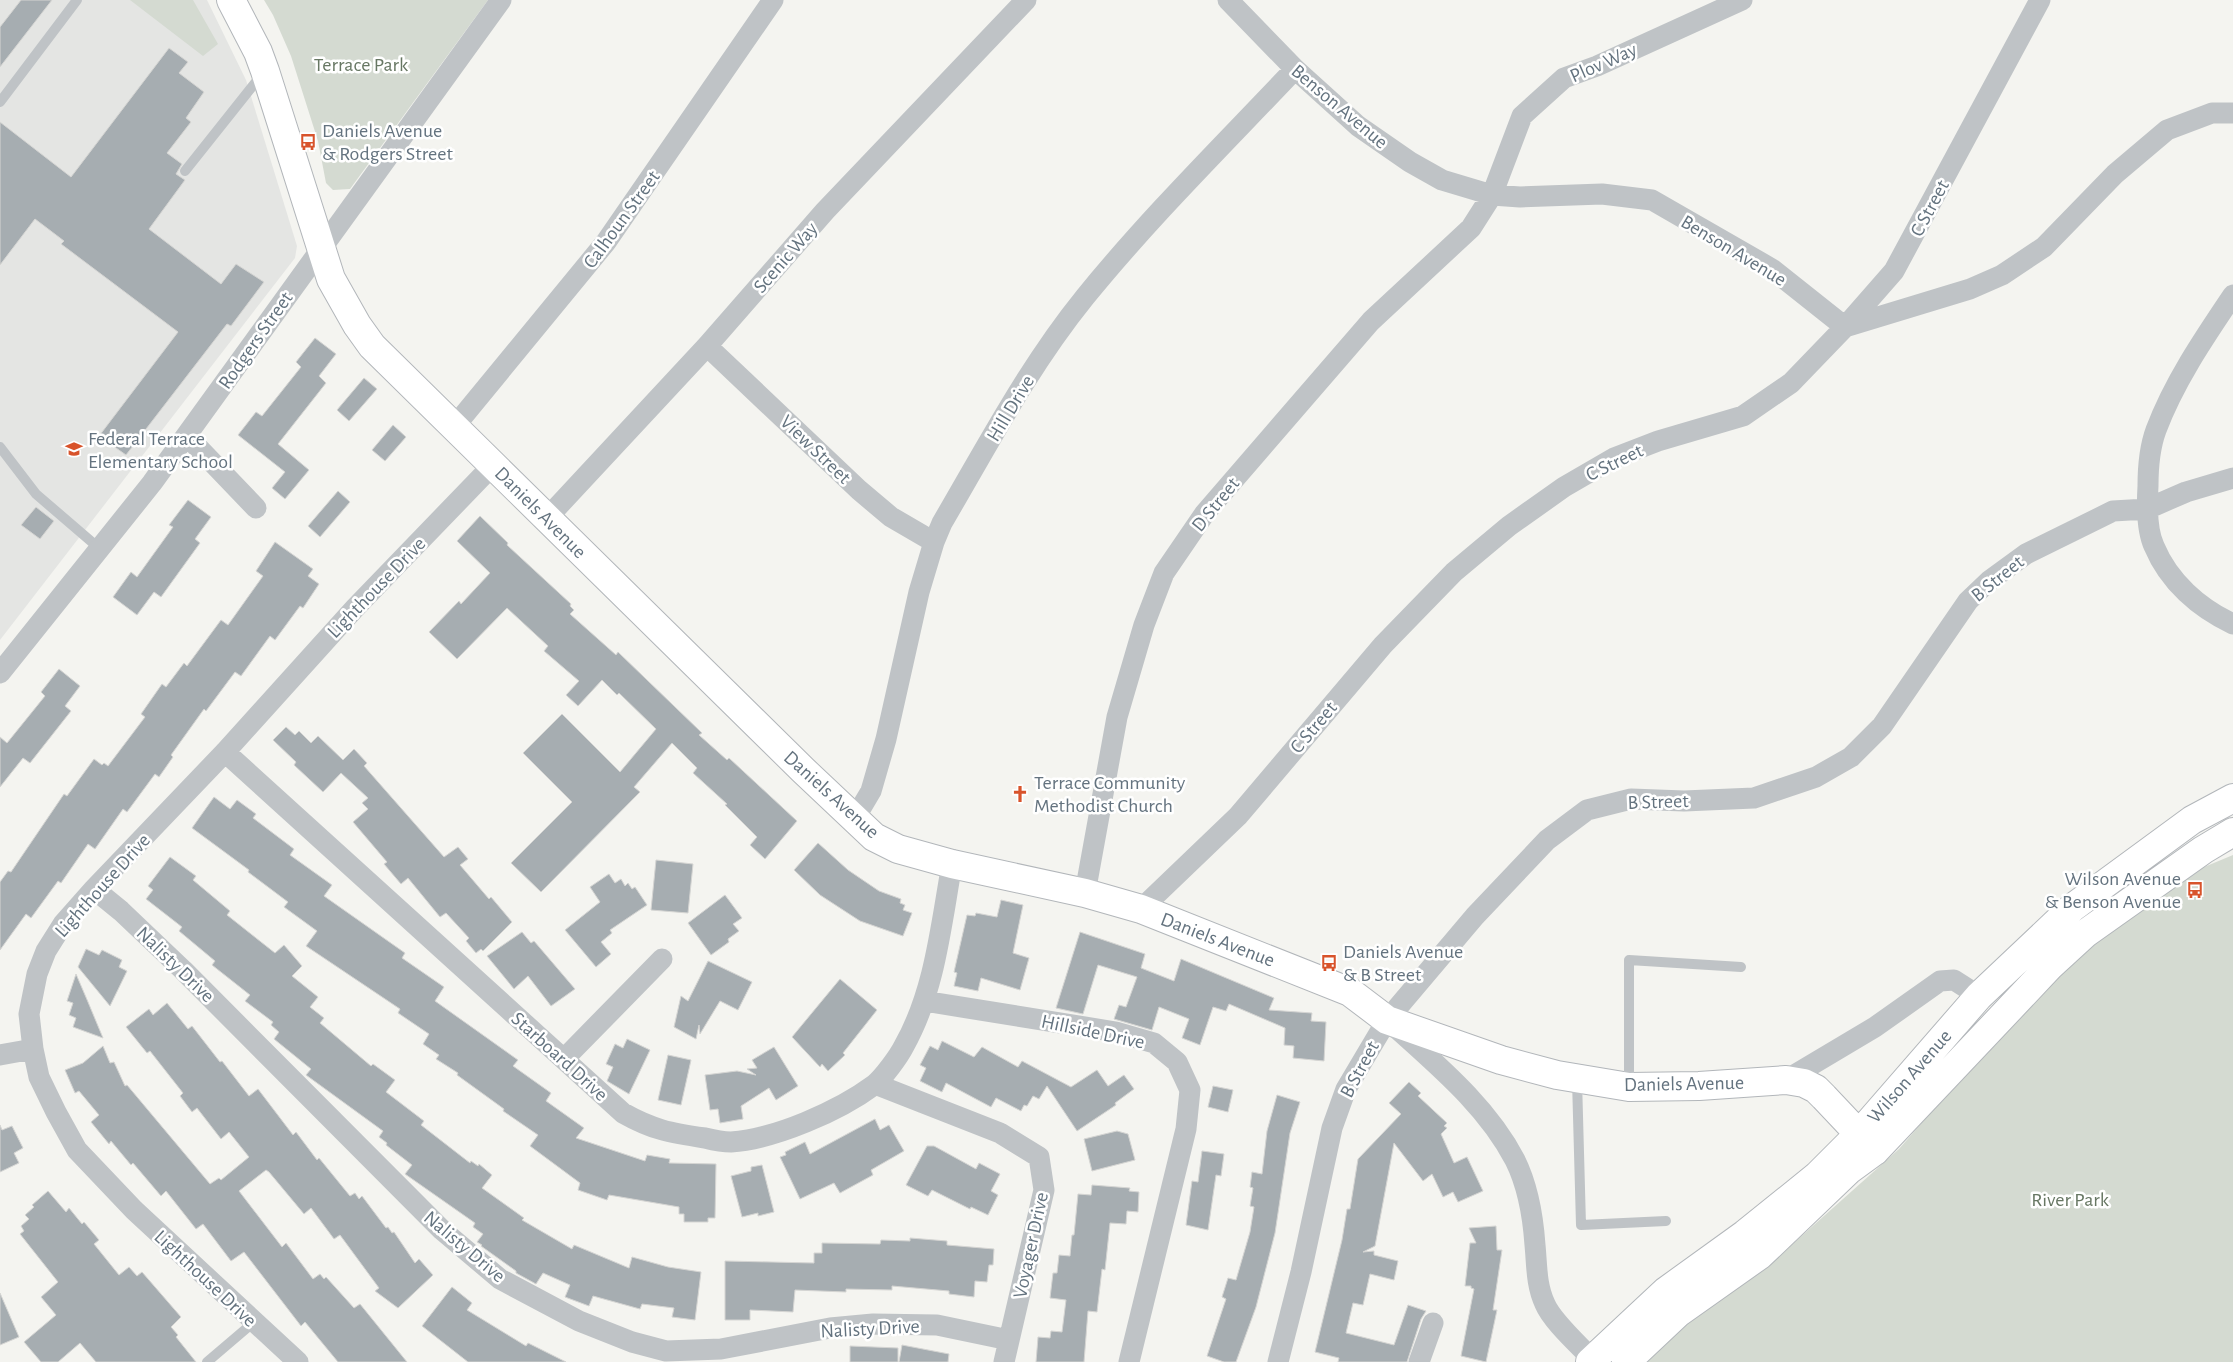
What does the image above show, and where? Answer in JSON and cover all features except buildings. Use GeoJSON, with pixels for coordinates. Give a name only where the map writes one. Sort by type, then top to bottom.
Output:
{"type":"FeatureCollection","features":[{"type":"Feature","properties":{"kind":"street","name":"Daniels Avenue"},"geometry":{"type":"LineString","coordinates":[[232,0],[258,52],[265,71],[331,279],[343,303],[372,346],[874,837],[898,849],[952,864],[1085,893],[1142,909],[1350,992],[1387,1020],[1501,1060],[1577,1078],[1628,1087],[1699,1086],[1786,1080],[1804,1083],[1816,1089],[1867,1142]]}},
{"type":"Feature","properties":{"kind":"street","name":"Rodgers Street"},"geometry":{"type":"LineString","coordinates":[[0,673],[187,436],[501,0]]}},
{"type":"Feature","properties":{"kind":"street","name":"Calhoun Street"},"geometry":{"type":"LineString","coordinates":[[454,427],[606,242],[773,0]]}},
{"type":"Feature","properties":{"kind":"street","name":"Scenic Way"},"geometry":{"type":"LineString","coordinates":[[547,518],[708,346],[825,212],[1026,0]]}},
{"type":"Feature","properties":{"kind":"street","name":"Benson Avenue"},"geometry":{"type":"LineString","coordinates":[[1228,0],[1295,69],[1358,126],[1410,162],[1442,180],[1492,195],[1520,197],[1602,194],[1652,200],[1772,269],[1845,327]]}},
{"type":"Feature","properties":{"kind":"street","name":"Plov Way"},"geometry":{"type":"LineString","coordinates":[[1492,195],[1522,116],[1564,78],[1597,66],[1742,0]]}},
{"type":"Feature","properties":{"kind":"street","name":"C Street"},"geometry":{"type":"LineString","coordinates":[[1142,909],[1238,816],[1383,645],[1454,572],[1509,526],[1564,486],[1614,458],[1658,441],[1743,416],[1791,383],[1845,327],[1894,271],[2040,0]]}},
{"type":"Feature","properties":{"kind":"street","name":"Hill Drive"},"geometry":{"type":"LineString","coordinates":[[855,818],[872,791],[919,592],[934,542],[942,523],[1027,378],[1084,298],[1131,243],[1295,69]]}},
{"type":"Feature","properties":{"kind":"street"},"geometry":{"type":"LineString","coordinates":[[1845,327],[1970,289],[2002,275],[2044,247],[2116,174],[2167,130],[2212,113],[2233,113]]}},
{"type":"Feature","properties":{"kind":"street","name":"D Street"},"geometry":{"type":"LineString","coordinates":[[1085,893],[1117,717],[1144,625],[1164,573],[1205,513],[1352,342],[1371,321],[1472,228],[1492,195]]}},
{"type":"Feature","properties":{"kind":"street"},"geometry":{"type":"LineString","coordinates":[[2233,295],[2169,398],[2155,432],[2148,459],[2147,509],[2153,545],[2180,587],[2205,608],[2233,624]]}},
{"type":"Feature","properties":{"kind":"street","name":"View Street"},"geometry":{"type":"LineString","coordinates":[[708,346],[859,490],[891,517],[934,542]]}},
{"type":"Feature","properties":{"kind":"street"},"geometry":{"type":"LineString","coordinates":[[187,436],[256,508]]}},
{"type":"Feature","properties":{"kind":"street","name":"Lighthouse Drive"},"geometry":{"type":"LineString","coordinates":[[298,1362],[134,1210],[77,1150],[39,1077],[32,1049],[29,1014],[37,974],[42,960],[64,924],[94,889],[225,752],[355,608],[493,465]]}},
{"type":"Feature","properties":{"kind":"street","name":"B Street"},"geometry":{"type":"LineString","coordinates":[[1278,1362],[1301,1272],[1332,1128],[1346,1089],[1387,1020],[1475,916],[1547,840],[1588,810],[1631,799],[1684,801],[1754,798],[1816,778],[1851,757],[1882,726],[1968,601],[1988,581],[2026,554],[2113,512],[2147,509],[2186,492],[2233,478]]}},
{"type":"Feature","properties":{"kind":"street","name":"Starboard Drive"},"geometry":{"type":"LineString","coordinates":[[225,752],[623,1113],[646,1126],[666,1133],[731,1142],[787,1131],[846,1102],[875,1084],[904,1047],[924,1002]]}},
{"type":"Feature","properties":{"kind":"street","name":"Wilson Avenue"},"geometry":{"type":"LineString","coordinates":[[1626,1362],[1678,1313],[1760,1255],[1849,1170],[1867,1142],[1979,996],[2072,908],[2192,820],[2233,798]]}},
{"type":"Feature","properties":{"kind":"street","name":"Wilson Avenue"},"geometry":{"type":"LineString","coordinates":[[1591,1360],[1666,1290],[1745,1234],[1817,1176],[1867,1142],[2086,933],[2195,855],[2233,832]]}},
{"type":"Feature","properties":{"kind":"street"},"geometry":{"type":"LineString","coordinates":[[924,1002],[952,864]]}},
{"type":"Feature","properties":{"kind":"street","name":"Nalisty Drive"},"geometry":{"type":"LineString","coordinates":[[94,889],[183,970],[442,1230],[500,1279],[579,1321],[632,1342],[666,1351],[722,1349],[830,1328],[873,1324],[937,1325],[1009,1340]]}},
{"type":"Feature","properties":{"kind":"street"},"geometry":{"type":"LineString","coordinates":[[564,1059],[662,959]]}},
{"type":"Feature","properties":{"kind":"street","name":"Daniels Avenue"},"geometry":{"type":"LineString","coordinates":[[1786,1080],[1874,1028],[1940,981],[1954,980],[1979,996]]}},
{"type":"Feature","properties":{"kind":"street","name":"Hillside Drive"},"geometry":{"type":"LineString","coordinates":[[924,1002],[1116,1032],[1154,1043],[1177,1062],[1190,1090],[1186,1129],[1129,1362]]}},
{"type":"Feature","properties":{"kind":"street"},"geometry":{"type":"LineString","coordinates":[[1387,1020],[1427,1056],[1487,1116],[1515,1160],[1527,1192],[1534,1230],[1538,1285],[1545,1306],[1591,1360]]}},
{"type":"Feature","properties":{"kind":"street"},"geometry":{"type":"LineString","coordinates":[[0,1055],[32,1049]]}},
{"type":"Feature","properties":{"kind":"street","name":"Voyager Drive"},"geometry":{"type":"LineString","coordinates":[[875,1084],[1000,1133],[1039,1157],[1044,1190],[1004,1362]]}},
{"type":"Feature","properties":{"kind":"street"},"geometry":{"type":"LineString","coordinates":[[1424,1361],[1433,1323]]}},
{"type":"Feature","properties":{"kind":"lane"},"geometry":{"type":"LineString","coordinates":[[0,102],[77,0]]}},
{"type":"Feature","properties":{"kind":"lane"},"geometry":{"type":"LineString","coordinates":[[185,171],[265,71]]}},
{"type":"Feature","properties":{"kind":"lane"},"geometry":{"type":"LineString","coordinates":[[0,447],[36,494],[100,548]]}},
{"type":"Feature","properties":{"kind":"lane"},"geometry":{"type":"LineString","coordinates":[[1628,1087],[1629,960],[1741,967]]}},
{"type":"Feature","properties":{"kind":"lane"},"geometry":{"type":"LineString","coordinates":[[1577,1078],[1581,1225],[1666,1221]]}},
{"type":"Feature","properties":{"kind":"lane"},"geometry":{"type":"LineString","coordinates":[[209,1361],[254,1322]]}},
{"type":"Feature","properties":{"kind":"shaded area","name":"Federal Terrace Elementary School"},"geometry":{"type":"Polygon","coordinates":[[[0,0],[207,0],[246,80],[297,246],[295,258],[0,640],[0,0]]]}},
{"type":"Feature","properties":{"kind":"green space"},"geometry":{"type":"Polygon","coordinates":[[[130,0],[193,0],[218,44],[203,56],[130,0]]]}},
{"type":"Feature","properties":{"kind":"green space","name":"Terrace Park"},"geometry":{"type":"Polygon","coordinates":[[[264,0],[488,0],[350,189],[333,190],[326,183],[318,141],[291,56],[273,15],[264,0]]]}},
{"type":"Feature","properties":{"kind":"green space","name":"River Park"},"geometry":{"type":"Polygon","coordinates":[[[2233,855],[2233,1362],[1647,1362],[1684,1322],[1787,1249],[1899,1149],[1952,1088],[2078,956],[2185,875],[2233,855]]]}},
{"type":"Feature","properties":{"kind":"place","name":"Daniels Avenue & Rodgers Street"},"geometry":{"type":"Point","coordinates":[308,142]}},
{"type":"Feature","properties":{"kind":"place","name":"Federal Terrace Elementary School"},"geometry":{"type":"Point","coordinates":[74,449]}},
{"type":"Feature","properties":{"kind":"place","name":"Terrace Community Methodist Church"},"geometry":{"type":"Point","coordinates":[1020,794]}},
{"type":"Feature","properties":{"kind":"place","name":"Wilson Avenue & Benson Avenue"},"geometry":{"type":"Point","coordinates":[2195,890]}},
{"type":"Feature","properties":{"kind":"place","name":"Daniels Avenue & B Street"},"geometry":{"type":"Point","coordinates":[1329,963]}}]}
